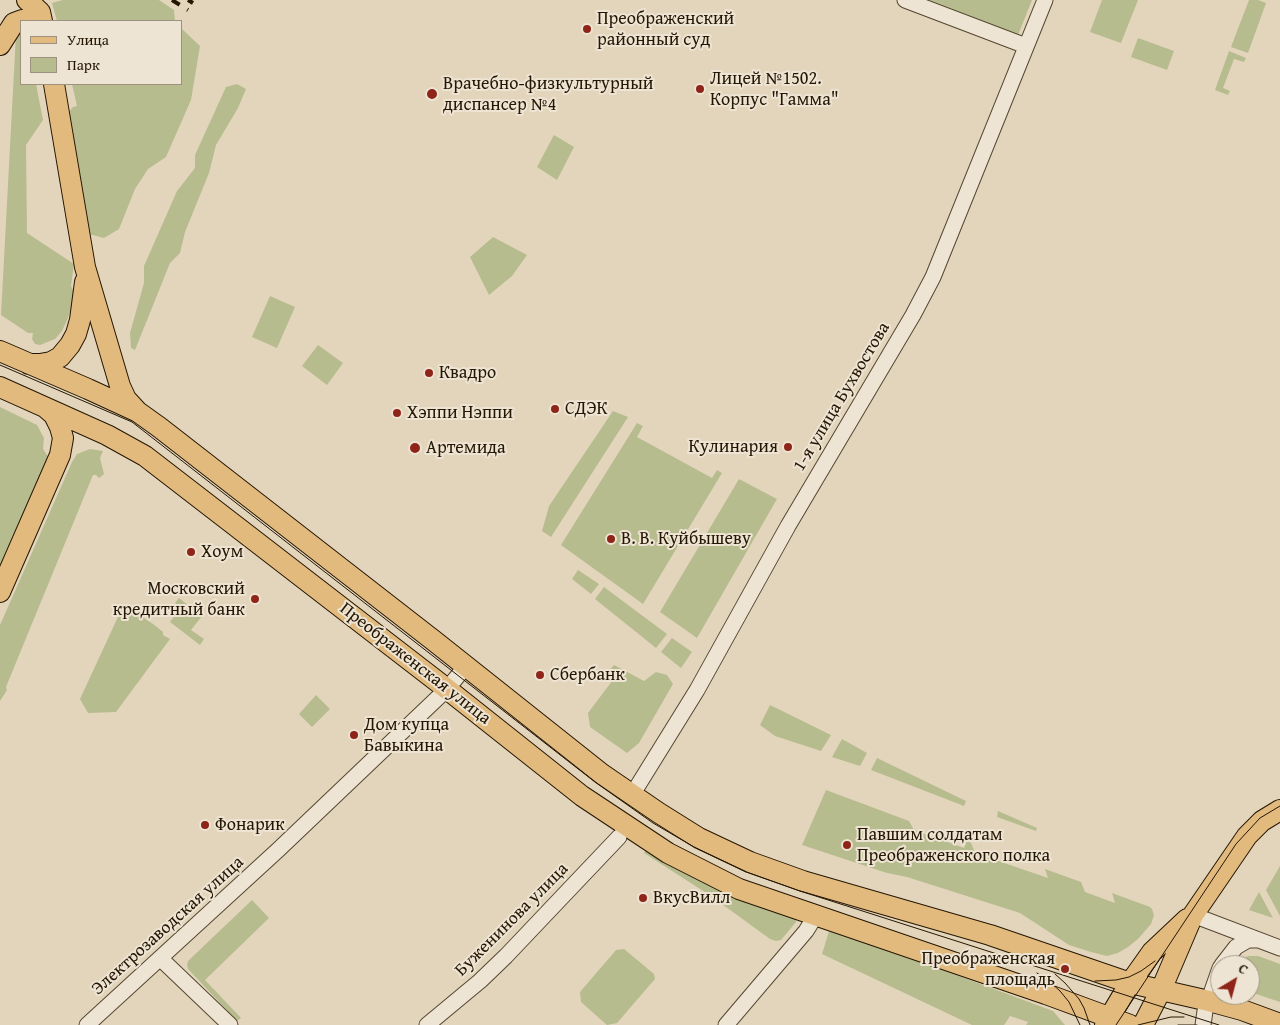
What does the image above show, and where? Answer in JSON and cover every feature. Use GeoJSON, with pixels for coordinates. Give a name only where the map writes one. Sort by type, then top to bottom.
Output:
{"type":"FeatureCollection","features":[{"type":"Feature","properties":{"kind":"main road"},"geometry":{"type":"LineString","coordinates":[[22,20],[35,11]]}},
{"type":"Feature","properties":{"kind":"main road"},"geometry":{"type":"LineString","coordinates":[[0,44],[14,23],[20,21]]}},
{"type":"Feature","properties":{"kind":"main road"},"geometry":{"type":"LineString","coordinates":[[54,85],[85,268],[120,386],[126,399],[138,412]]}},
{"type":"Feature","properties":{"kind":"main road"},"geometry":{"type":"LineString","coordinates":[[26,364],[50,362],[60,357],[70,345],[80,320],[85,268]]}},
{"type":"Feature","properties":{"kind":"main road","name":"Преображенская улица"},"geometry":{"type":"LineString","coordinates":[[0,351],[138,412],[602,774],[699,838],[750,862],[803,881],[990,935],[1130,983]]}},
{"type":"Feature","properties":{"kind":"main road","name":"Преображенская улица"},"geometry":{"type":"LineString","coordinates":[[0,387],[107,435],[145,456],[585,798],[668,853],[719,880],[816,915]]}},
{"type":"Feature","properties":{"kind":"main road"},"geometry":{"type":"LineString","coordinates":[[0,592],[60,455],[63,438],[60,427],[54,415],[44,407]]}},
{"type":"Feature","properties":{"kind":"main road"},"geometry":{"type":"LineString","coordinates":[[60,455],[72,442],[80,437],[93,434],[107,435]]}},
{"type":"Feature","properties":{"kind":"main road"},"geometry":{"type":"LineString","coordinates":[[585,798],[589,808],[619,838]]}},
{"type":"Feature","properties":{"kind":"main road"},"geometry":{"type":"LineString","coordinates":[[1143,1025],[1161,990],[1193,914],[1247,836],[1262,821],[1280,810]]}},
{"type":"Feature","properties":{"kind":"main road"},"geometry":{"type":"LineString","coordinates":[[1108,1021],[1130,983],[1152,952],[1193,914]]}},
{"type":"Feature","properties":{"kind":"main road"},"geometry":{"type":"LineString","coordinates":[[816,915],[1046,994],[1108,1021],[1130,1025]]}},
{"type":"Feature","properties":{"kind":"main road"},"geometry":{"type":"LineString","coordinates":[[1130,983],[1209,1001],[1280,1024]]}},
{"type":"Feature","properties":{"kind":"street"},"geometry":{"type":"LineString","coordinates":[[905,0],[1026,46]]}},
{"type":"Feature","properties":{"kind":"street","name":"1-я улица Бухвостова"},"geometry":{"type":"LineString","coordinates":[[632,795],[697,690],[788,526],[913,315],[933,277],[1045,0]]}},
{"type":"Feature","properties":{"kind":"street","name":"Электрозаводская улица"},"geometry":{"type":"LineString","coordinates":[[87,1025],[250,877],[447,689],[466,666]]}},
{"type":"Feature","properties":{"kind":"street","name":"Буженинова улица"},"geometry":{"type":"LineString","coordinates":[[427,1025],[480,981],[506,956],[619,838]]}},
{"type":"Feature","properties":{"kind":"street"},"geometry":{"type":"LineString","coordinates":[[1193,914],[1280,948]]}},
{"type":"Feature","properties":{"kind":"street"},"geometry":{"type":"LineString","coordinates":[[726,1025],[783,960],[816,915]]}},
{"type":"Feature","properties":{"kind":"street"},"geometry":{"type":"LineString","coordinates":[[1230,955],[1236,947],[1248,940],[1256,940]]}},
{"type":"Feature","properties":{"kind":"street"},"geometry":{"type":"LineString","coordinates":[[161,959],[230,1025]]}},
{"type":"Feature","properties":{"kind":"street"},"geometry":{"type":"LineString","coordinates":[[1203,1025],[1210,998]]}},
{"type":"Feature","properties":{"kind":"green space"},"geometry":{"type":"Polygon","coordinates":[[[63,0],[159,0],[174,10],[175,20],[57,20],[52,3],[63,0]]]}},
{"type":"Feature","properties":{"kind":"green space"},"geometry":{"type":"Polygon","coordinates":[[[928,0],[1032,0],[1018,35],[928,0]]]}},
{"type":"Feature","properties":{"kind":"green space"},"geometry":{"type":"Polygon","coordinates":[[[1102,0],[1138,0],[1121,43],[1090,32],[1102,0]]]}},
{"type":"Feature","properties":{"kind":"green space"},"geometry":{"type":"Polygon","coordinates":[[[1249,0],[1258,0],[1266,3],[1248,53],[1231,47],[1249,0]]]}},
{"type":"Feature","properties":{"kind":"green space"},"geometry":{"type":"Polygon","coordinates":[[[182,29],[200,46],[191,100],[166,157],[148,169],[135,189],[119,229],[104,238],[89,234],[66,115],[73,107],[77,106],[72,85],[182,85],[182,29]]]}},
{"type":"Feature","properties":{"kind":"green space"},"geometry":{"type":"Polygon","coordinates":[[[20,32],[20,85],[36,85],[43,120],[26,145],[27,233],[74,264],[71,286],[75,294],[68,318],[62,331],[55,339],[40,345],[35,344],[32,339],[33,333],[28,333],[1,315],[16,34],[20,32]]]}},
{"type":"Feature","properties":{"kind":"green space"},"geometry":{"type":"Polygon","coordinates":[[[1138,38],[1174,51],[1167,70],[1131,57],[1138,38]]]}},
{"type":"Feature","properties":{"kind":"green space"},"geometry":{"type":"Polygon","coordinates":[[[1229,51],[1246,58],[1244,62],[1234,59],[1223,88],[1230,91],[1228,95],[1215,90],[1229,51]]]}},
{"type":"Feature","properties":{"kind":"green space"},"geometry":{"type":"Polygon","coordinates":[[[237,84],[246,89],[238,108],[216,145],[209,173],[185,232],[180,253],[170,263],[135,350],[131,348],[130,333],[144,283],[144,266],[177,191],[195,168],[195,155],[226,87],[237,84]]]}},
{"type":"Feature","properties":{"kind":"green space"},"geometry":{"type":"Polygon","coordinates":[[[554,135],[574,147],[557,180],[537,167],[554,135]]]}},
{"type":"Feature","properties":{"kind":"green space"},"geometry":{"type":"Polygon","coordinates":[[[493,237],[527,255],[512,276],[489,295],[470,257],[493,237]]]}},
{"type":"Feature","properties":{"kind":"green space"},"geometry":{"type":"Polygon","coordinates":[[[270,296],[295,307],[277,348],[252,337],[270,296]]]}},
{"type":"Feature","properties":{"kind":"green space"},"geometry":{"type":"Polygon","coordinates":[[[318,345],[343,363],[327,385],[302,366],[318,345]]]}},
{"type":"Feature","properties":{"kind":"green space"},"geometry":{"type":"Polygon","coordinates":[[[0,407],[37,425],[44,438],[43,449],[49,458],[0,571],[0,407]]]}},
{"type":"Feature","properties":{"kind":"green space"},"geometry":{"type":"Polygon","coordinates":[[[613,411],[628,417],[551,537],[542,531],[549,506],[613,411]]]}},
{"type":"Feature","properties":{"kind":"green space"},"geometry":{"type":"Polygon","coordinates":[[[637,423],[643,426],[637,437],[712,478],[717,470],[722,473],[643,604],[561,545],[637,423]]]}},
{"type":"Feature","properties":{"kind":"green space"},"geometry":{"type":"Polygon","coordinates":[[[90,449],[103,451],[100,458],[104,474],[99,478],[93,475],[6,687],[7,690],[0,701],[0,625],[72,462],[77,454],[90,449]]]}},
{"type":"Feature","properties":{"kind":"green space"},"geometry":{"type":"Polygon","coordinates":[[[739,479],[777,499],[697,638],[660,612],[739,479]]]}},
{"type":"Feature","properties":{"kind":"green space"},"geometry":{"type":"Polygon","coordinates":[[[578,570],[599,584],[591,594],[572,579],[578,570]]]}},
{"type":"Feature","properties":{"kind":"green space"},"geometry":{"type":"Polygon","coordinates":[[[604,587],[667,634],[656,648],[595,599],[604,587]]]}},
{"type":"Feature","properties":{"kind":"green space"},"geometry":{"type":"Polygon","coordinates":[[[179,598],[202,616],[191,630],[204,639],[200,645],[170,622],[181,607],[175,603],[179,598]]]}},
{"type":"Feature","properties":{"kind":"green space"},"geometry":{"type":"Polygon","coordinates":[[[123,606],[153,624],[163,632],[163,635],[170,639],[116,712],[88,713],[80,699],[123,606]]]}},
{"type":"Feature","properties":{"kind":"green space"},"geometry":{"type":"Polygon","coordinates":[[[672,638],[692,652],[681,668],[661,652],[672,638]]]}},
{"type":"Feature","properties":{"kind":"green space"},"geometry":{"type":"Polygon","coordinates":[[[614,665],[644,681],[656,672],[667,675],[673,684],[639,743],[627,753],[590,727],[588,713],[612,681],[609,671],[614,665]]]}},
{"type":"Feature","properties":{"kind":"green space"},"geometry":{"type":"Polygon","coordinates":[[[316,695],[330,709],[312,727],[299,714],[316,695]]]}},
{"type":"Feature","properties":{"kind":"green space"},"geometry":{"type":"Polygon","coordinates":[[[770,705],[831,735],[821,751],[775,736],[760,725],[770,705]]]}},
{"type":"Feature","properties":{"kind":"green space"},"geometry":{"type":"Polygon","coordinates":[[[842,739],[867,753],[860,766],[832,757],[842,739]]]}},
{"type":"Feature","properties":{"kind":"green space"},"geometry":{"type":"Polygon","coordinates":[[[877,758],[966,801],[964,806],[871,770],[877,758]]]}},
{"type":"Feature","properties":{"kind":"green space"},"geometry":{"type":"Polygon","coordinates":[[[826,790],[909,821],[914,830],[964,848],[967,841],[971,843],[975,853],[1048,878],[1045,869],[1081,882],[1085,892],[1115,903],[1112,893],[1150,907],[1154,915],[1151,924],[1128,947],[1118,953],[1107,956],[1069,945],[1020,913],[802,845],[826,790]]]}},
{"type":"Feature","properties":{"kind":"green space"},"geometry":{"type":"Polygon","coordinates":[[[998,811],[1037,828],[1036,831],[997,817],[998,811]]]}},
{"type":"Feature","properties":{"kind":"green space"},"geometry":{"type":"Polygon","coordinates":[[[648,848],[797,917],[796,922],[781,940],[770,939],[711,896],[644,853],[648,848]]]}},
{"type":"Feature","properties":{"kind":"green space"},"geometry":{"type":"Polygon","coordinates":[[[1280,866],[1280,916],[1266,890],[1280,866]]]}},
{"type":"Feature","properties":{"kind":"green space"},"geometry":{"type":"Polygon","coordinates":[[[1259,892],[1273,918],[1249,910],[1259,892]]]}},
{"type":"Feature","properties":{"kind":"green space"},"geometry":{"type":"Polygon","coordinates":[[[252,900],[269,918],[205,980],[241,1018],[237,1021],[188,969],[187,965],[188,961],[252,900]]]}},
{"type":"Feature","properties":{"kind":"green space"},"geometry":{"type":"Polygon","coordinates":[[[830,928],[1053,1011],[1065,1025],[1026,1025],[1028,1022],[1010,1016],[1004,1025],[972,1025],[822,954],[830,928]]]}},
{"type":"Feature","properties":{"kind":"green space"},"geometry":{"type":"Polygon","coordinates":[[[624,949],[654,974],[655,979],[617,1023],[607,1025],[581,1002],[580,992],[616,950],[624,949]]]}},
{"type":"Feature","properties":{"kind":"green space"},"geometry":{"type":"Polygon","coordinates":[[[1260,957],[1280,964],[1280,1002],[1260,995],[1260,957]]]}},
{"type":"Feature","properties":{"kind":"tram line"},"geometry":{"type":"LineString","coordinates":[[0,365],[132,422],[595,782],[653,823],[694,847],[746,872],[800,891],[1219,1025]]}},
{"type":"Feature","properties":{"kind":"tram line"},"geometry":{"type":"LineString","coordinates":[[1116,1025],[1236,844],[1260,818],[1280,806]]}},
{"type":"Feature","properties":{"kind":"tram line"},"geometry":{"type":"LineString","coordinates":[[1095,981],[1129,977],[1155,961]]}},
{"type":"Feature","properties":{"kind":"tram line"},"geometry":{"type":"LineString","coordinates":[[1037,973],[1060,991],[1069,1002],[1080,1025]]}},
{"type":"Feature","properties":{"kind":"tram line"},"geometry":{"type":"LineString","coordinates":[[1055,974],[1079,999],[1090,1025]]}},
{"type":"Feature","properties":{"kind":"tram line"},"geometry":{"type":"LineString","coordinates":[[1138,1025],[1171,1017],[1184,1017]]}},
{"type":"Feature","properties":{"kind":"tram line"},"geometry":{"type":"LineString","coordinates":[[1178,1025],[1197,1025]]}},
{"type":"Feature","properties":{"kind":"railway"},"geometry":{"type":"LineString","coordinates":[[172,0],[188,10]]}},
{"type":"Feature","properties":{"kind":"railway"},"geometry":{"type":"LineString","coordinates":[[188,0],[193,3]]}},
{"type":"Feature","properties":{"kind":"place","name":"Преображенский районный суд"},"geometry":{"type":"Point","coordinates":[587,29]}},
{"type":"Feature","properties":{"kind":"place","name":"Лицей №1502. Корпус \"Гамма\""},"geometry":{"type":"Point","coordinates":[700,89]}},
{"type":"Feature","properties":{"kind":"place","name":"Врачебно-физкультурный диспансер №4"},"geometry":{"type":"Point","coordinates":[432,94]}},
{"type":"Feature","properties":{"kind":"place","name":"Квадро"},"geometry":{"type":"Point","coordinates":[429,373]}},
{"type":"Feature","properties":{"kind":"place","name":"СДЭК"},"geometry":{"type":"Point","coordinates":[555,409]}},
{"type":"Feature","properties":{"kind":"place","name":"Хэппи Нэппи"},"geometry":{"type":"Point","coordinates":[397,413]}},
{"type":"Feature","properties":{"kind":"place","name":"Кулинария"},"geometry":{"type":"Point","coordinates":[788,447]}},
{"type":"Feature","properties":{"kind":"place","name":"Артемида"},"geometry":{"type":"Point","coordinates":[415,448]}},
{"type":"Feature","properties":{"kind":"place","name":"В. В. Куйбышеву"},"geometry":{"type":"Point","coordinates":[611,539]}},
{"type":"Feature","properties":{"kind":"place","name":"Хоум"},"geometry":{"type":"Point","coordinates":[191,552]}},
{"type":"Feature","properties":{"kind":"place","name":"Московский кредитный банк"},"geometry":{"type":"Point","coordinates":[255,599]}},
{"type":"Feature","properties":{"kind":"place","name":"Сбербанк"},"geometry":{"type":"Point","coordinates":[540,675]}},
{"type":"Feature","properties":{"kind":"place","name":"Дом купца Бавыкина"},"geometry":{"type":"Point","coordinates":[354,735]}},
{"type":"Feature","properties":{"kind":"place","name":"Фонарик"},"geometry":{"type":"Point","coordinates":[205,825]}},
{"type":"Feature","properties":{"kind":"place","name":"Павшим солдатам Преображенского полка"},"geometry":{"type":"Point","coordinates":[847,845]}},
{"type":"Feature","properties":{"kind":"place","name":"ВкусВилл"},"geometry":{"type":"Point","coordinates":[643,898]}},
{"type":"Feature","properties":{"kind":"place","name":"Преображенская площадь"},"geometry":{"type":"Point","coordinates":[1065,969]}}]}
